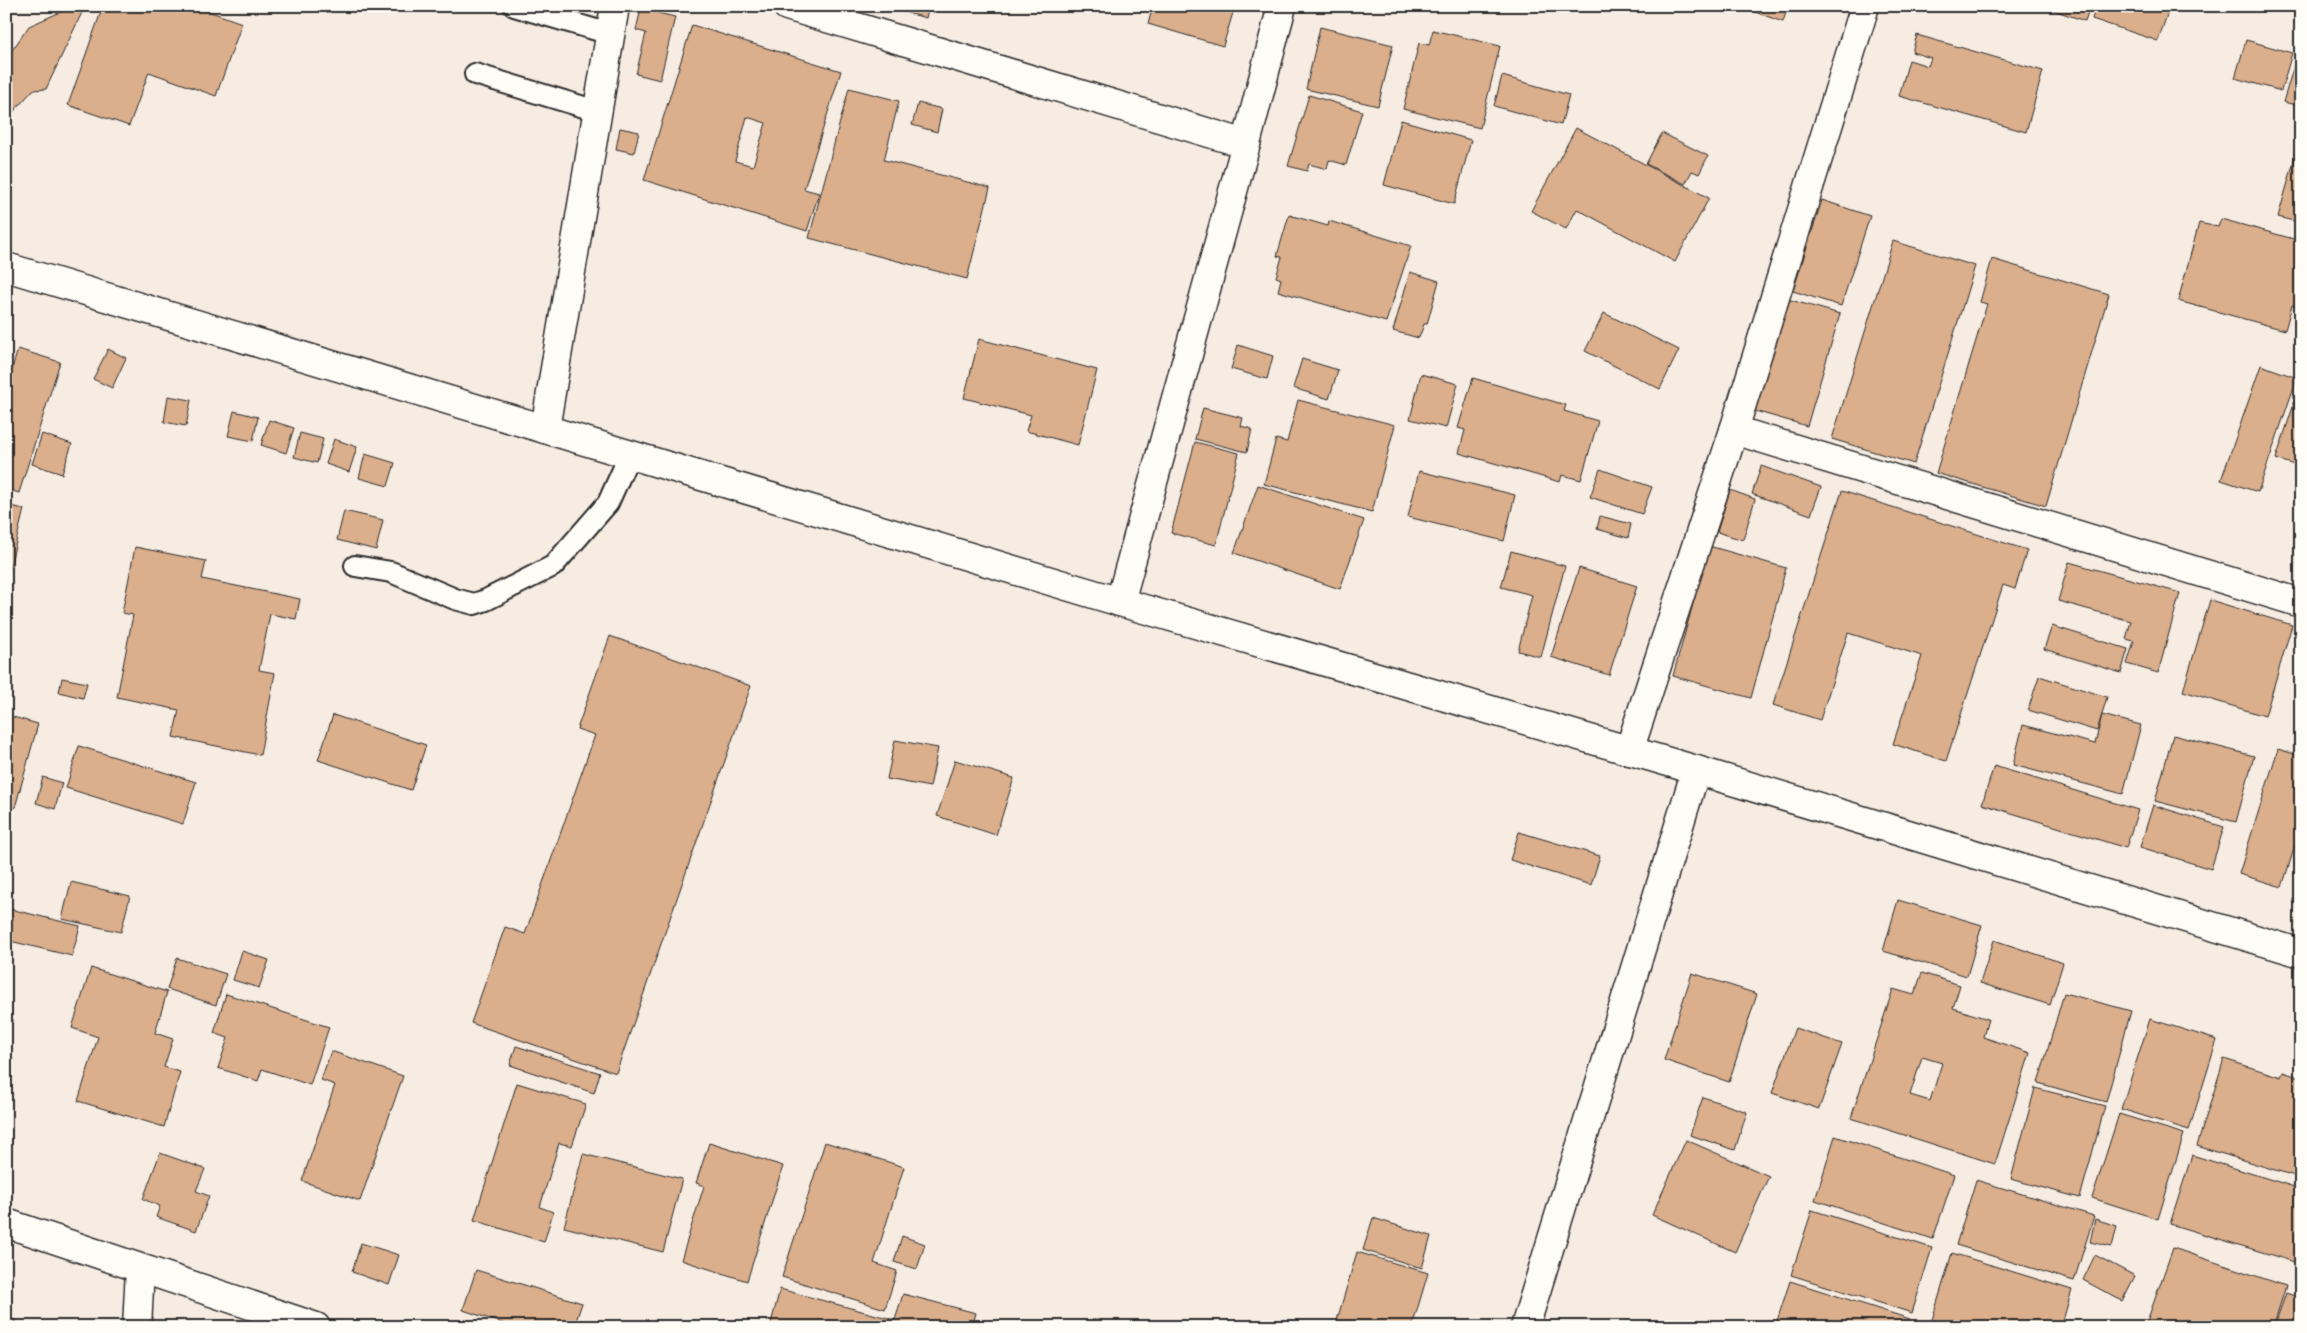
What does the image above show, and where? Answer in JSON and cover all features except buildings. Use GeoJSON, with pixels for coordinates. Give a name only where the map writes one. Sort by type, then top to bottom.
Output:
{"type":"FeatureCollection","features":[{"type":"Feature","properties":{"kind":"street"},"geometry":{"type":"LineString","coordinates":[[545,429],[615,6]]}},
{"type":"Feature","properties":{"kind":"street"},"geometry":{"type":"LineString","coordinates":[[787,6],[1246,144]]}},
{"type":"Feature","properties":{"kind":"street"},"geometry":{"type":"LineString","coordinates":[[1120,602],[1282,6]]}},
{"type":"Feature","properties":{"kind":"street"},"geometry":{"type":"LineString","coordinates":[[1629,751],[1734,430],[1865,6]]}},
{"type":"Feature","properties":{"kind":"street"},"geometry":{"type":"LineString","coordinates":[[6,267],[1120,602],[1696,770],[2301,952]]}},
{"type":"Feature","properties":{"kind":"street"},"geometry":{"type":"LineString","coordinates":[[1734,430],[2301,603]]}},
{"type":"Feature","properties":{"kind":"street"},"geometry":{"type":"LineString","coordinates":[[1526,1327],[1696,770]]}},
{"type":"Feature","properties":{"kind":"street"},"geometry":{"type":"LineString","coordinates":[[6,1223],[316,1327]]}},
{"type":"Feature","properties":{"kind":"street"},"geometry":{"type":"LineString","coordinates":[[137,1327],[140,1269]]}},
{"type":"Feature","properties":{"kind":"lane"},"geometry":{"type":"LineString","coordinates":[[514,6],[610,34]]}},
{"type":"Feature","properties":{"kind":"lane"},"geometry":{"type":"LineString","coordinates":[[475,74],[597,111]]}},
{"type":"Feature","properties":{"kind":"lane"},"geometry":{"type":"LineString","coordinates":[[355,566],[391,572],[454,600],[474,604],[486,600],[552,566],[608,503],[630,454]]}}]}
